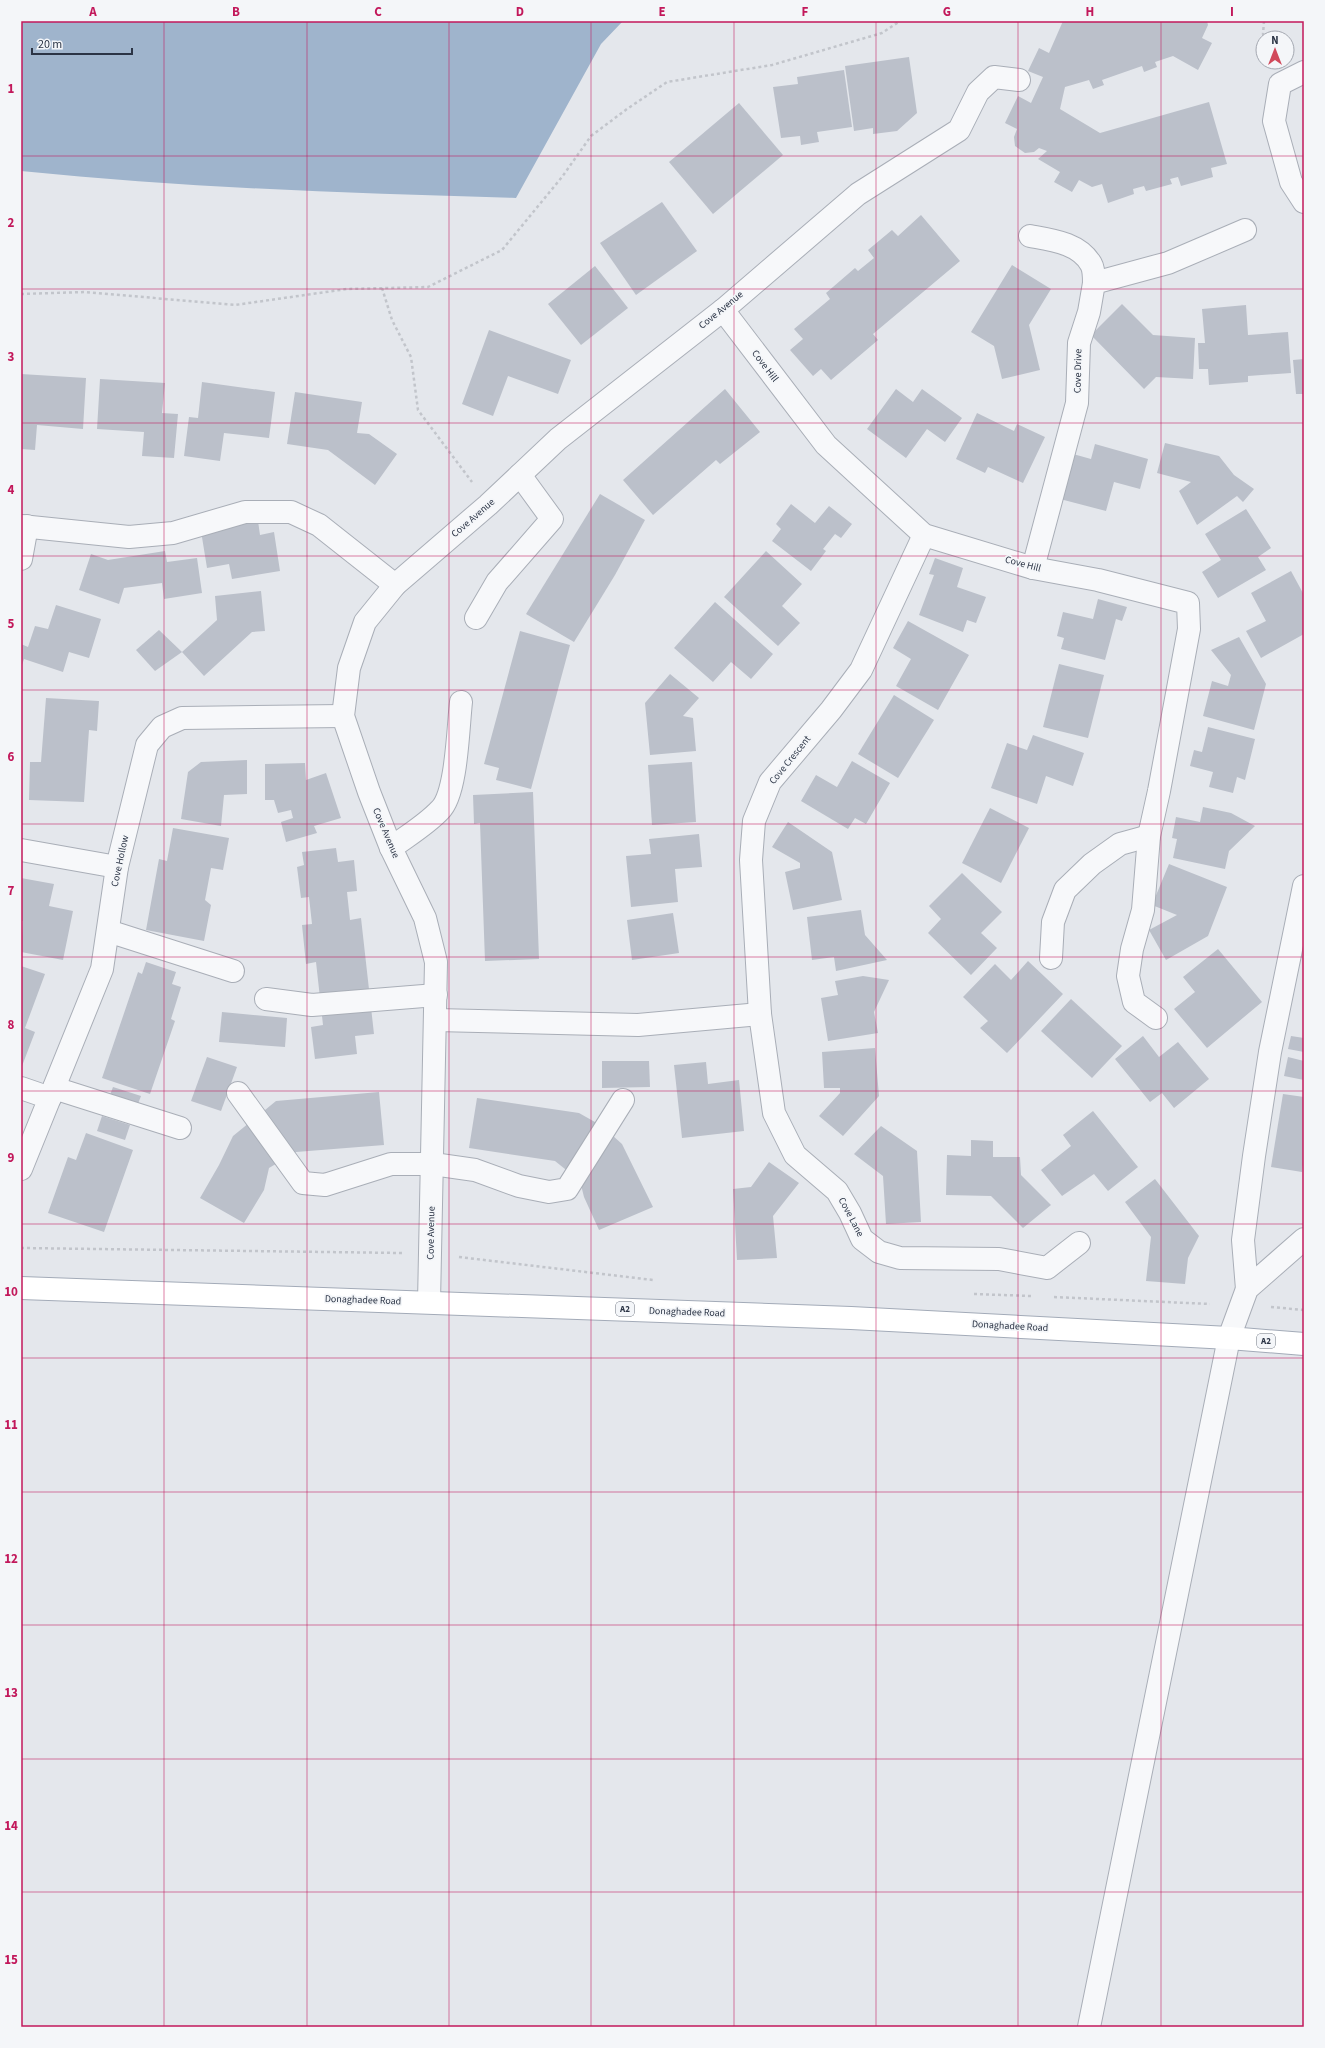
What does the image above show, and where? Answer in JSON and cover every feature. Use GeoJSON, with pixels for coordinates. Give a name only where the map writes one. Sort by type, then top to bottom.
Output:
{"type":"FeatureCollection","features":[{"type":"Feature","properties":{"kind":"main road","name":"Donaghadee Road"},"geometry":{"type":"LineString","coordinates":[[21,1288],[851,1318],[1229,1338],[1304,1344]]}},
{"type":"Feature","properties":{"kind":"street"},"geometry":{"type":"LineString","coordinates":[[1304,72],[1280,84],[1274,121],[1291,182],[1304,202]]}},
{"type":"Feature","properties":{"kind":"street","name":"Cove Avenue"},"geometry":{"type":"LineString","coordinates":[[429,1302],[436,962],[425,918],[391,848],[369,792],[343,716],[349,668],[365,622],[395,584],[488,505],[558,439],[723,310],[858,194],[959,130],[978,92],[994,78],[1019,80]]}},
{"type":"Feature","properties":{"kind":"street"},"geometry":{"type":"LineString","coordinates":[[1094,283],[1168,262],[1245,230]]}},
{"type":"Feature","properties":{"kind":"street","name":"Cove Drive"},"geometry":{"type":"LineString","coordinates":[[1030,236],[1057,240],[1076,248],[1092,265],[1094,283],[1089,312],[1079,343],[1077,403],[1033,568]]}},
{"type":"Feature","properties":{"kind":"street","name":"Cove Hill"},"geometry":{"type":"LineString","coordinates":[[723,310],[826,445],[924,535],[1033,568],[1098,580],[1188,603],[1189,629],[1149,836]]}},
{"type":"Feature","properties":{"kind":"street"},"geometry":{"type":"LineString","coordinates":[[476,618],[497,582],[552,519],[520,475]]}},
{"type":"Feature","properties":{"kind":"street"},"geometry":{"type":"LineString","coordinates":[[21,559],[24,526],[129,537],[173,533],[245,512],[291,512],[319,525],[395,584]]}},
{"type":"Feature","properties":{"kind":"street","name":"Cove Crescent"},"geometry":{"type":"LineString","coordinates":[[760,1014],[751,860],[754,821],[770,782],[831,710],[861,670],[924,535]]}},
{"type":"Feature","properties":{"kind":"street"},"geometry":{"type":"LineString","coordinates":[[391,848],[441,810],[447,801],[452,782],[460,702]]}},
{"type":"Feature","properties":{"kind":"street","name":"Cove Hollow"},"geometry":{"type":"LineString","coordinates":[[21,1169],[102,968],[117,867],[147,745],[162,727],[182,718],[343,716]]}},
{"type":"Feature","properties":{"kind":"street"},"geometry":{"type":"LineString","coordinates":[[1051,958],[1053,922],[1065,890],[1092,864],[1120,844],[1149,836],[1143,910],[1132,949],[1128,976],[1134,1002],[1156,1018]]}},
{"type":"Feature","properties":{"kind":"street"},"geometry":{"type":"LineString","coordinates":[[21,850],[117,867]]}},
{"type":"Feature","properties":{"kind":"street"},"geometry":{"type":"LineString","coordinates":[[1089,2027],[1229,1338],[1245,1297],[1244,1240],[1254,1156],[1270,1052],[1304,886]]}},
{"type":"Feature","properties":{"kind":"street"},"geometry":{"type":"LineString","coordinates":[[108,931],[233,971]]}},
{"type":"Feature","properties":{"kind":"street"},"geometry":{"type":"LineString","coordinates":[[266,999],[312,1005],[436,995]]}},
{"type":"Feature","properties":{"kind":"street"},"geometry":{"type":"LineString","coordinates":[[436,1020],[638,1025],[760,1014]]}},
{"type":"Feature","properties":{"kind":"street","name":"Cove Lane"},"geometry":{"type":"LineString","coordinates":[[760,1014],[774,1113],[794,1155],[837,1191],[850,1213],[862,1239],[879,1252],[900,1258],[999,1259],[1047,1268],[1079,1243]]}},
{"type":"Feature","properties":{"kind":"street"},"geometry":{"type":"LineString","coordinates":[[21,1088],[52,1093],[180,1128]]}},
{"type":"Feature","properties":{"kind":"street"},"geometry":{"type":"LineString","coordinates":[[238,1093],[302,1183],[325,1185],[391,1164],[433,1164],[475,1170],[519,1186],[549,1192],[567,1189],[623,1100]]}},
{"type":"Feature","properties":{"kind":"street"},"geometry":{"type":"LineString","coordinates":[[1245,1297],[1304,1239]]}},
{"type":"Feature","properties":{"kind":"path"},"geometry":{"type":"LineString","coordinates":[[21,294],[85,292],[235,305],[347,289],[428,287],[502,250],[562,177],[591,136],[667,82],[772,65],[882,33],[900,21]]}},
{"type":"Feature","properties":{"kind":"path"},"geometry":{"type":"LineString","coordinates":[[382,288],[392,320],[411,357],[418,410],[488,505]]}},
{"type":"Feature","properties":{"kind":"path"},"geometry":{"type":"LineString","coordinates":[[21,1248],[430,1253],[659,1280]]}},
{"type":"Feature","properties":{"kind":"path"},"geometry":{"type":"LineString","coordinates":[[966,1293],[1037,1296]]}},
{"type":"Feature","properties":{"kind":"path"},"geometry":{"type":"LineString","coordinates":[[1053,1297],[1245,1297],[1304,1310]]}},
{"type":"Feature","properties":{"kind":"water"},"geometry":{"type":"Polygon","coordinates":[[[21,21],[623,21],[601,44],[516,198],[206,186],[21,171],[21,21]]]}},
{"type":"Feature","properties":{"kind":"building"},"geometry":{"type":"Polygon","coordinates":[[[1063,21],[1207,21],[1208,25],[1202,38],[1212,43],[1198,70],[1173,56],[1155,62],[1157,67],[1144,72],[1142,66],[1102,80],[1104,85],[1093,89],[1089,80],[1065,87],[1060,109],[1100,133],[1209,102],[1227,164],[1211,168],[1213,177],[1181,186],[1178,177],[1170,179],[1172,184],[1146,191],[1144,186],[1133,189],[1134,194],[1108,203],[1102,184],[1092,187],[1079,180],[1072,192],[1054,182],[1060,172],[1038,159],[1047,151],[1039,148],[1034,152],[1025,153],[1015,146],[1014,137],[1017,129],[1005,123],[1018,96],[1031,103],[1043,77],[1028,71],[1039,48],[1049,53],[1063,21]]]}},
{"type":"Feature","properties":{"kind":"building"},"geometry":{"type":"Polygon","coordinates":[[[909,57],[917,113],[897,131],[873,134],[873,128],[854,131],[845,66],[909,57]]]}},
{"type":"Feature","properties":{"kind":"building"},"geometry":{"type":"Polygon","coordinates":[[[844,70],[852,127],[817,132],[819,142],[801,145],[800,136],[781,138],[773,87],[798,84],[797,77],[844,70]]]}},
{"type":"Feature","properties":{"kind":"building"},"geometry":{"type":"Polygon","coordinates":[[[739,103],[783,155],[713,214],[669,162],[739,103]]]}},
{"type":"Feature","properties":{"kind":"building"},"geometry":{"type":"Polygon","coordinates":[[[662,202],[697,251],[636,295],[600,243],[662,202]]]}},
{"type":"Feature","properties":{"kind":"building"},"geometry":{"type":"Polygon","coordinates":[[[921,215],[960,261],[873,334],[878,340],[831,380],[821,369],[813,376],[790,350],[803,339],[794,329],[830,299],[826,293],[855,268],[858,271],[874,258],[868,250],[892,230],[898,236],[921,215]]]}},
{"type":"Feature","properties":{"kind":"building"},"geometry":{"type":"Polygon","coordinates":[[[1012,265],[1051,289],[1029,325],[1040,370],[1002,379],[994,346],[971,332],[1012,265]]]}},
{"type":"Feature","properties":{"kind":"building"},"geometry":{"type":"Polygon","coordinates":[[[595,266],[628,308],[581,345],[548,304],[595,266]]]}},
{"type":"Feature","properties":{"kind":"building"},"geometry":{"type":"Polygon","coordinates":[[[1122,304],[1153,335],[1195,338],[1193,379],[1156,377],[1144,389],[1091,335],[1122,304]]]}},
{"type":"Feature","properties":{"kind":"building"},"geometry":{"type":"Polygon","coordinates":[[[1246,305],[1248,335],[1288,332],[1291,373],[1248,376],[1248,382],[1209,385],[1208,369],[1199,369],[1198,343],[1205,343],[1202,309],[1246,305]]]}},
{"type":"Feature","properties":{"kind":"building"},"geometry":{"type":"Polygon","coordinates":[[[489,330],[571,360],[558,394],[508,376],[493,416],[462,404],[489,330]]]}},
{"type":"Feature","properties":{"kind":"building"},"geometry":{"type":"Polygon","coordinates":[[[1304,359],[1304,394],[1296,394],[1293,360],[1304,359]]]}},
{"type":"Feature","properties":{"kind":"building"},"geometry":{"type":"Polygon","coordinates":[[[21,374],[86,378],[83,429],[37,425],[35,450],[21,449],[21,374]]]}},
{"type":"Feature","properties":{"kind":"building"},"geometry":{"type":"Polygon","coordinates":[[[100,379],[165,383],[162,413],[178,414],[174,458],[142,456],[144,432],[97,429],[100,379]]]}},
{"type":"Feature","properties":{"kind":"building"},"geometry":{"type":"Polygon","coordinates":[[[202,382],[275,392],[269,438],[224,433],[220,461],[184,456],[189,417],[198,418],[202,382]]]}},
{"type":"Feature","properties":{"kind":"building"},"geometry":{"type":"Polygon","coordinates":[[[725,389],[760,432],[720,464],[716,460],[653,515],[623,480],[725,389]]]}},
{"type":"Feature","properties":{"kind":"building"},"geometry":{"type":"Polygon","coordinates":[[[896,389],[913,402],[922,389],[962,418],[945,442],[927,429],[906,458],[867,429],[896,389]]]}},
{"type":"Feature","properties":{"kind":"building"},"geometry":{"type":"Polygon","coordinates":[[[295,392],[362,402],[357,433],[369,434],[397,454],[375,485],[328,450],[287,444],[295,392]]]}},
{"type":"Feature","properties":{"kind":"building"},"geometry":{"type":"Polygon","coordinates":[[[977,413],[1014,431],[1017,424],[1045,437],[1023,483],[988,467],[985,473],[956,459],[977,413]]]}},
{"type":"Feature","properties":{"kind":"building"},"geometry":{"type":"Polygon","coordinates":[[[1165,443],[1219,456],[1234,475],[1254,489],[1243,502],[1237,496],[1197,525],[1179,491],[1191,482],[1157,473],[1165,443]]]}},
{"type":"Feature","properties":{"kind":"building"},"geometry":{"type":"Polygon","coordinates":[[[1095,444],[1148,459],[1140,489],[1114,482],[1106,511],[1060,499],[1073,454],[1091,459],[1095,444]]]}},
{"type":"Feature","properties":{"kind":"building"},"geometry":{"type":"Polygon","coordinates":[[[600,494],[645,520],[615,575],[574,642],[526,614],[600,494]]]}},
{"type":"Feature","properties":{"kind":"building"},"geometry":{"type":"Polygon","coordinates":[[[791,504],[815,523],[829,506],[852,524],[841,538],[835,534],[823,549],[826,551],[811,571],[772,541],[781,529],[776,524],[791,504]]]}},
{"type":"Feature","properties":{"kind":"building"},"geometry":{"type":"Polygon","coordinates":[[[1246,509],[1271,548],[1258,557],[1266,570],[1218,598],[1202,572],[1221,560],[1205,534],[1246,509]]]}},
{"type":"Feature","properties":{"kind":"building"},"geometry":{"type":"Polygon","coordinates":[[[258,521],[260,535],[274,532],[280,571],[232,579],[229,564],[207,568],[201,531],[258,521]]]}},
{"type":"Feature","properties":{"kind":"building"},"geometry":{"type":"Polygon","coordinates":[[[165,551],[167,562],[197,558],[202,593],[164,599],[162,583],[124,588],[119,604],[79,590],[91,554],[108,560],[165,551]]]}},
{"type":"Feature","properties":{"kind":"building"},"geometry":{"type":"Polygon","coordinates":[[[766,551],[802,584],[782,606],[800,623],[778,646],[724,597],[766,551]]]}},
{"type":"Feature","properties":{"kind":"building"},"geometry":{"type":"Polygon","coordinates":[[[935,558],[963,568],[957,587],[986,597],[976,623],[967,620],[963,632],[919,615],[934,575],[929,574],[935,558]]]}},
{"type":"Feature","properties":{"kind":"building"},"geometry":{"type":"Polygon","coordinates":[[[1291,571],[1304,595],[1304,634],[1261,658],[1246,631],[1266,621],[1251,593],[1291,571]]]}},
{"type":"Feature","properties":{"kind":"building"},"geometry":{"type":"Polygon","coordinates":[[[261,591],[265,631],[252,632],[204,676],[182,652],[217,620],[215,596],[261,591]]]}},
{"type":"Feature","properties":{"kind":"building"},"geometry":{"type":"Polygon","coordinates":[[[1098,599],[1127,607],[1122,621],[1116,619],[1105,660],[1061,649],[1064,638],[1057,636],[1063,612],[1093,619],[1098,599]]]}},
{"type":"Feature","properties":{"kind":"building"},"geometry":{"type":"Polygon","coordinates":[[[715,602],[773,654],[751,679],[731,662],[713,682],[674,648],[715,602]]]}},
{"type":"Feature","properties":{"kind":"building"},"geometry":{"type":"Polygon","coordinates":[[[56,605],[101,619],[89,658],[69,652],[63,672],[24,659],[21,668],[21,644],[28,647],[35,626],[48,629],[56,605]]]}},
{"type":"Feature","properties":{"kind":"building"},"geometry":{"type":"Polygon","coordinates":[[[908,621],[969,655],[938,710],[896,686],[911,659],[893,648],[908,621]]]}},
{"type":"Feature","properties":{"kind":"building"},"geometry":{"type":"Polygon","coordinates":[[[159,630],[182,652],[155,671],[136,650],[159,630]]]}},
{"type":"Feature","properties":{"kind":"building"},"geometry":{"type":"Polygon","coordinates":[[[520,631],[570,645],[531,789],[496,780],[499,768],[484,764],[520,631]]]}},
{"type":"Feature","properties":{"kind":"building"},"geometry":{"type":"Polygon","coordinates":[[[1239,637],[1266,684],[1254,730],[1203,716],[1212,681],[1228,686],[1231,675],[1211,650],[1239,637]]]}},
{"type":"Feature","properties":{"kind":"building"},"geometry":{"type":"Polygon","coordinates":[[[1059,664],[1104,675],[1088,738],[1043,727],[1059,664]]]}},
{"type":"Feature","properties":{"kind":"building"},"geometry":{"type":"Polygon","coordinates":[[[670,674],[699,698],[683,716],[693,718],[696,751],[650,755],[645,703],[670,674]]]}},
{"type":"Feature","properties":{"kind":"building"},"geometry":{"type":"Polygon","coordinates":[[[894,695],[934,720],[898,778],[858,754],[894,695]]]}},
{"type":"Feature","properties":{"kind":"building"},"geometry":{"type":"Polygon","coordinates":[[[46,698],[99,701],[97,731],[89,730],[84,802],[29,800],[30,762],[41,762],[46,698]]]}},
{"type":"Feature","properties":{"kind":"building"},"geometry":{"type":"Polygon","coordinates":[[[1208,727],[1255,739],[1245,780],[1237,777],[1233,793],[1209,787],[1213,772],[1190,766],[1194,750],[1202,752],[1208,727]]]}},
{"type":"Feature","properties":{"kind":"building"},"geometry":{"type":"Polygon","coordinates":[[[1033,735],[1084,753],[1073,786],[1046,776],[1037,804],[991,788],[1007,743],[1027,750],[1033,735]]]}},
{"type":"Feature","properties":{"kind":"building"},"geometry":{"type":"Polygon","coordinates":[[[247,760],[247,794],[224,795],[221,826],[181,819],[188,772],[201,762],[247,760]]]}},
{"type":"Feature","properties":{"kind":"building"},"geometry":{"type":"Polygon","coordinates":[[[852,761],[890,783],[866,824],[855,818],[848,829],[801,801],[816,775],[837,787],[852,761]]]}},
{"type":"Feature","properties":{"kind":"building"},"geometry":{"type":"Polygon","coordinates":[[[692,762],[696,822],[652,825],[648,765],[692,762]]]}},
{"type":"Feature","properties":{"kind":"building"},"geometry":{"type":"Polygon","coordinates":[[[305,763],[306,780],[326,773],[341,818],[314,826],[317,833],[286,842],[281,822],[293,818],[291,810],[278,813],[274,800],[265,800],[265,764],[305,763]]]}},
{"type":"Feature","properties":{"kind":"building"},"geometry":{"type":"Polygon","coordinates":[[[533,792],[539,959],[485,961],[480,823],[474,824],[473,795],[533,792]]]}},
{"type":"Feature","properties":{"kind":"building"},"geometry":{"type":"Polygon","coordinates":[[[1203,807],[1231,813],[1255,826],[1229,851],[1225,869],[1173,858],[1177,839],[1172,838],[1176,817],[1200,822],[1203,807]]]}},
{"type":"Feature","properties":{"kind":"building"},"geometry":{"type":"Polygon","coordinates":[[[990,808],[1029,828],[1001,883],[962,863],[990,808]]]}},
{"type":"Feature","properties":{"kind":"building"},"geometry":{"type":"Polygon","coordinates":[[[788,822],[832,852],[842,900],[793,910],[785,872],[800,868],[800,863],[772,847],[788,822]]]}},
{"type":"Feature","properties":{"kind":"building"},"geometry":{"type":"Polygon","coordinates":[[[173,828],[229,838],[223,870],[211,868],[205,900],[211,905],[204,941],[146,930],[159,859],[167,861],[173,828]]]}},
{"type":"Feature","properties":{"kind":"building"},"geometry":{"type":"Polygon","coordinates":[[[699,834],[702,867],[675,869],[678,902],[631,907],[626,856],[651,854],[649,839],[699,834]]]}},
{"type":"Feature","properties":{"kind":"building"},"geometry":{"type":"Polygon","coordinates":[[[336,848],[338,862],[354,860],[357,891],[347,892],[350,920],[361,918],[374,1034],[355,1036],[357,1054],[315,1059],[311,1027],[323,1025],[316,962],[306,964],[302,925],[312,924],[309,897],[301,898],[297,867],[304,865],[302,852],[336,848]]]}},
{"type":"Feature","properties":{"kind":"building"},"geometry":{"type":"Polygon","coordinates":[[[1169,864],[1227,887],[1208,936],[1166,960],[1149,930],[1177,915],[1152,905],[1169,864]]]}},
{"type":"Feature","properties":{"kind":"building"},"geometry":{"type":"Polygon","coordinates":[[[962,873],[1002,912],[981,933],[997,948],[971,975],[928,933],[941,919],[929,906],[962,873]]]}},
{"type":"Feature","properties":{"kind":"building"},"geometry":{"type":"Polygon","coordinates":[[[21,878],[54,884],[49,906],[73,911],[63,960],[21,952],[23,921],[21,921],[21,878]]]}},
{"type":"Feature","properties":{"kind":"building"},"geometry":{"type":"Polygon","coordinates":[[[861,910],[865,935],[887,960],[836,971],[834,957],[812,960],[807,917],[861,910]]]}},
{"type":"Feature","properties":{"kind":"building"},"geometry":{"type":"Polygon","coordinates":[[[673,913],[679,953],[632,960],[627,920],[673,913]]]}},
{"type":"Feature","properties":{"kind":"building"},"geometry":{"type":"Polygon","coordinates":[[[1218,949],[1262,1002],[1207,1048],[1174,1009],[1195,992],[1183,977],[1218,949]]]}},
{"type":"Feature","properties":{"kind":"building"},"geometry":{"type":"Polygon","coordinates":[[[1028,961],[1063,994],[1007,1053],[980,1028],[988,1021],[963,997],[995,964],[1011,980],[1028,961]]]}},
{"type":"Feature","properties":{"kind":"building"},"geometry":{"type":"Polygon","coordinates":[[[146,962],[176,972],[172,984],[181,987],[171,1019],[175,1021],[150,1094],[102,1078],[138,972],[142,974],[146,962]]]}},
{"type":"Feature","properties":{"kind":"building"},"geometry":{"type":"Polygon","coordinates":[[[21,966],[45,974],[25,1028],[35,1032],[22,1066],[21,1066],[21,966]]]}},
{"type":"Feature","properties":{"kind":"building"},"geometry":{"type":"Polygon","coordinates":[[[863,976],[889,980],[874,1012],[878,1033],[828,1041],[821,998],[838,995],[835,981],[863,976]]]}},
{"type":"Feature","properties":{"kind":"building"},"geometry":{"type":"Polygon","coordinates":[[[1071,999],[1122,1046],[1092,1078],[1041,1031],[1071,999]]]}},
{"type":"Feature","properties":{"kind":"building"},"geometry":{"type":"Polygon","coordinates":[[[222,1012],[287,1018],[285,1047],[219,1042],[222,1012]]]}},
{"type":"Feature","properties":{"kind":"building"},"geometry":{"type":"Polygon","coordinates":[[[1143,1036],[1159,1057],[1178,1042],[1209,1079],[1174,1108],[1162,1093],[1150,1102],[1115,1059],[1143,1036]]]}},
{"type":"Feature","properties":{"kind":"building"},"geometry":{"type":"Polygon","coordinates":[[[1291,1036],[1304,1038],[1304,1052],[1288,1049],[1291,1036]]]}},
{"type":"Feature","properties":{"kind":"building"},"geometry":{"type":"Polygon","coordinates":[[[875,1048],[879,1096],[843,1136],[819,1116],[840,1093],[840,1088],[824,1088],[822,1052],[875,1048]]]}},
{"type":"Feature","properties":{"kind":"building"},"geometry":{"type":"Polygon","coordinates":[[[207,1057],[237,1067],[221,1111],[191,1101],[207,1057]]]}},
{"type":"Feature","properties":{"kind":"building"},"geometry":{"type":"Polygon","coordinates":[[[1288,1057],[1304,1061],[1304,1080],[1284,1076],[1288,1057]]]}},
{"type":"Feature","properties":{"kind":"building"},"geometry":{"type":"Polygon","coordinates":[[[602,1061],[649,1061],[650,1087],[602,1088],[602,1061]]]}},
{"type":"Feature","properties":{"kind":"building"},"geometry":{"type":"Polygon","coordinates":[[[706,1062],[708,1084],[739,1080],[744,1131],[682,1138],[674,1065],[706,1062]]]}},
{"type":"Feature","properties":{"kind":"building"},"geometry":{"type":"Polygon","coordinates":[[[113,1087],[141,1096],[136,1109],[108,1100],[113,1087]]]}},
{"type":"Feature","properties":{"kind":"building"},"geometry":{"type":"Polygon","coordinates":[[[379,1092],[384,1145],[296,1152],[269,1168],[264,1190],[244,1223],[200,1198],[219,1165],[233,1136],[276,1101],[379,1092]]]}},
{"type":"Feature","properties":{"kind":"building"},"geometry":{"type":"Polygon","coordinates":[[[1283,1094],[1304,1097],[1304,1157],[1302,1172],[1271,1167],[1283,1094]]]}},
{"type":"Feature","properties":{"kind":"building"},"geometry":{"type":"Polygon","coordinates":[[[477,1098],[579,1113],[602,1126],[622,1144],[653,1207],[599,1230],[584,1197],[580,1181],[555,1161],[469,1148],[477,1098]]]}},
{"type":"Feature","properties":{"kind":"building"},"geometry":{"type":"Polygon","coordinates":[[[1093,1111],[1138,1167],[1108,1191],[1094,1174],[1062,1196],[1041,1170],[1071,1146],[1063,1135],[1093,1111]]]}},
{"type":"Feature","properties":{"kind":"building"},"geometry":{"type":"Polygon","coordinates":[[[102,1116],[130,1125],[125,1140],[97,1131],[102,1116]]]}},
{"type":"Feature","properties":{"kind":"building"},"geometry":{"type":"Polygon","coordinates":[[[881,1126],[917,1151],[921,1222],[886,1224],[883,1176],[854,1154],[881,1126]]]}},
{"type":"Feature","properties":{"kind":"building"},"geometry":{"type":"Polygon","coordinates":[[[86,1133],[133,1150],[104,1232],[48,1213],[68,1157],[76,1160],[86,1133]]]}},
{"type":"Feature","properties":{"kind":"building"},"geometry":{"type":"Polygon","coordinates":[[[971,1140],[993,1141],[993,1157],[1020,1157],[1021,1175],[1051,1205],[1023,1228],[991,1196],[946,1195],[947,1155],[971,1156],[971,1140]]]}},
{"type":"Feature","properties":{"kind":"building"},"geometry":{"type":"Polygon","coordinates":[[[769,1162],[799,1183],[773,1216],[777,1258],[737,1260],[733,1189],[751,1187],[769,1162]]]}},
{"type":"Feature","properties":{"kind":"building"},"geometry":{"type":"Polygon","coordinates":[[[1155,1179],[1199,1236],[1188,1258],[1185,1284],[1146,1281],[1151,1237],[1125,1202],[1155,1179]]]}}]}
